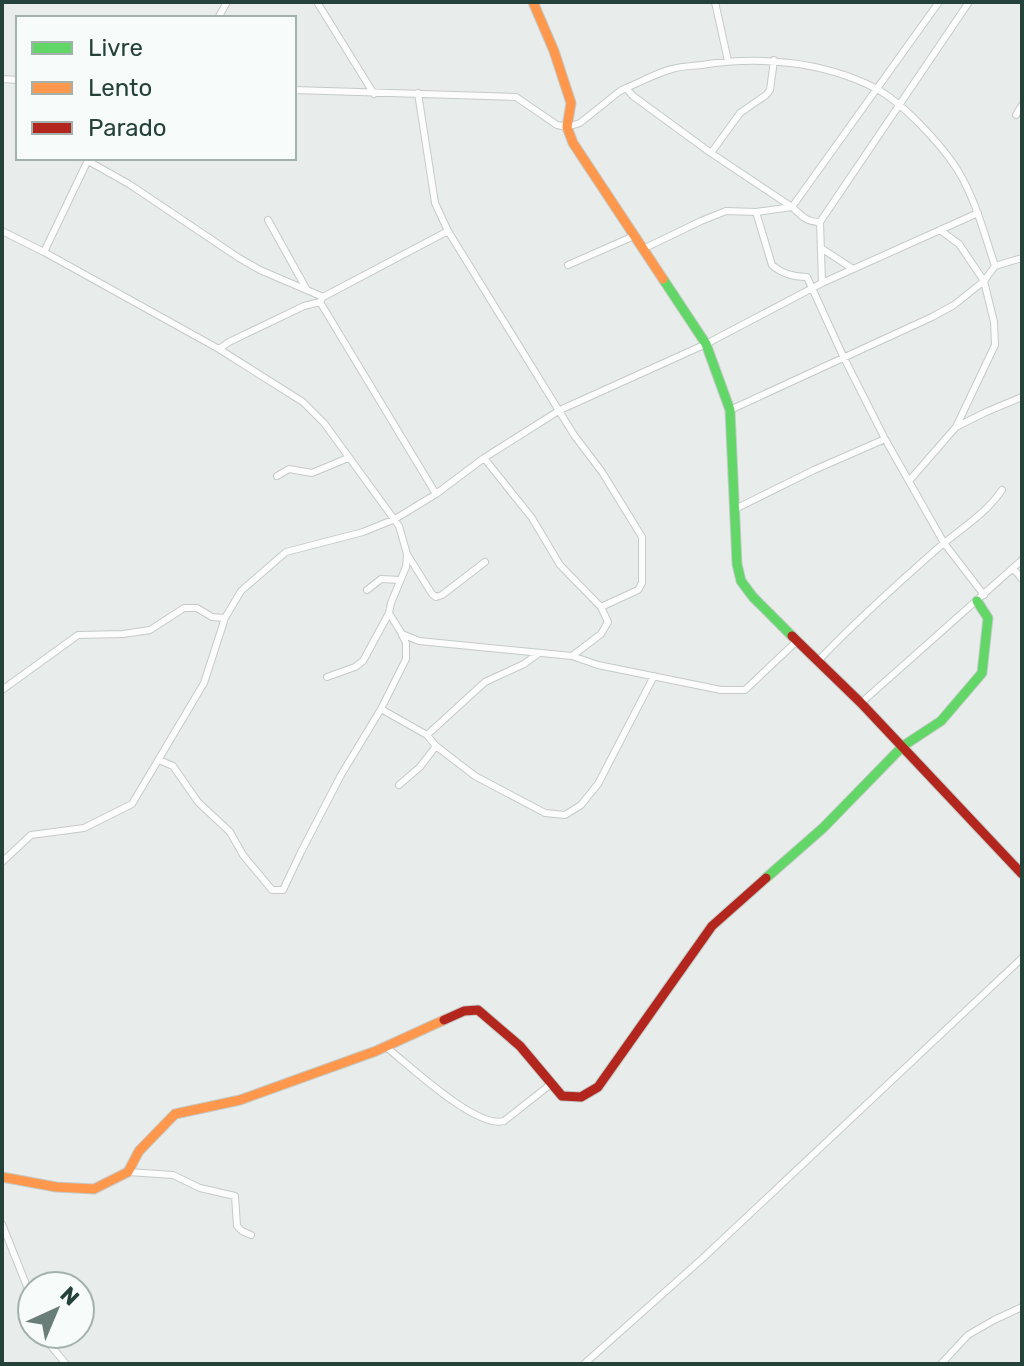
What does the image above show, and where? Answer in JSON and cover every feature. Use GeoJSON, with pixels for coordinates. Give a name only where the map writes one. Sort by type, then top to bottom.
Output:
{"type":"FeatureCollection","features":[{"type":"Feature","properties":{"kind":"street"},"geometry":{"type":"LineString","coordinates":[[317,2],[374,94]]}},
{"type":"Feature","properties":{"kind":"street"},"geometry":{"type":"LineString","coordinates":[[533,2],[554,51],[571,103],[567,127],[573,143],[706,344],[730,410],[737,564],[741,581],[753,597],[903,746],[1022,874]]}},
{"type":"Feature","properties":{"kind":"street"},"geometry":{"type":"LineString","coordinates":[[715,2],[728,61]]}},
{"type":"Feature","properties":{"kind":"street"},"geometry":{"type":"LineString","coordinates":[[643,249],[726,211],[756,212],[792,207],[939,2]]}},
{"type":"Feature","properties":{"kind":"street"},"geometry":{"type":"LineString","coordinates":[[822,283],[820,222],[969,2]]}},
{"type":"Feature","properties":{"kind":"street"},"geometry":{"type":"LineString","coordinates":[[296,90],[516,97],[557,125],[567,127],[580,123],[620,91],[672,69],[728,61],[774,60],[834,72],[876,89],[932,137],[958,171],[978,213],[995,266]]}},
{"type":"Feature","properties":{"kind":"street"},"geometry":{"type":"LineString","coordinates":[[711,153],[740,113],[770,90],[774,60]]}},
{"type":"Feature","properties":{"kind":"street"},"geometry":{"type":"LineString","coordinates":[[626,88],[805,219],[820,222]]}},
{"type":"Feature","properties":{"kind":"street"},"geometry":{"type":"LineString","coordinates":[[418,93],[435,203],[448,231],[574,435],[602,472],[642,537],[642,583],[638,590],[601,607]]}},
{"type":"Feature","properties":{"kind":"street"},"geometry":{"type":"LineString","coordinates":[[1016,115],[1022,105]]}},
{"type":"Feature","properties":{"kind":"street"},"geometry":{"type":"LineString","coordinates":[[44,252],[88,160],[239,258],[322,299],[436,494]]}},
{"type":"Feature","properties":{"kind":"street"},"geometry":{"type":"LineString","coordinates":[[128,1172],[139,1151],[175,1114],[240,1100],[386,1047],[464,1011],[478,1010],[520,1046],[562,1096],[581,1097],[598,1087],[712,926],[823,828],[903,746],[941,721],[982,673],[988,618],[980,598],[944,543],[885,439],[807,277],[786,274],[772,265],[756,212]]}},
{"type":"Feature","properties":{"kind":"street"},"geometry":{"type":"LineString","coordinates":[[2,862],[31,835],[84,828],[132,804],[204,683],[225,618],[241,591],[286,552],[363,532],[395,519],[560,410],[706,344],[822,283],[978,213]]}},
{"type":"Feature","properties":{"kind":"street"},"geometry":{"type":"LineString","coordinates":[[268,220],[307,290]]}},
{"type":"Feature","properties":{"kind":"street"},"geometry":{"type":"LineString","coordinates":[[909,481],[956,427],[995,345],[994,322],[984,281],[959,244],[940,230]]}},
{"type":"Feature","properties":{"kind":"street"},"geometry":{"type":"LineString","coordinates":[[2,231],[219,349],[303,402],[324,423],[395,519],[407,554],[436,597],[485,562]]}},
{"type":"Feature","properties":{"kind":"street"},"geometry":{"type":"LineString","coordinates":[[219,349],[322,299],[448,231]]}},
{"type":"Feature","properties":{"kind":"street"},"geometry":{"type":"LineString","coordinates":[[568,265],[634,236]]}},
{"type":"Feature","properties":{"kind":"street"},"geometry":{"type":"LineString","coordinates":[[821,248],[853,269]]}},
{"type":"Feature","properties":{"kind":"street"},"geometry":{"type":"LineString","coordinates":[[730,410],[932,317],[954,305],[984,281],[995,266],[1022,258]]}},
{"type":"Feature","properties":{"kind":"street"},"geometry":{"type":"LineString","coordinates":[[956,427],[1022,397]]}},
{"type":"Feature","properties":{"kind":"street"},"geometry":{"type":"LineString","coordinates":[[735,509],[885,439]]}},
{"type":"Feature","properties":{"kind":"street"},"geometry":{"type":"LineString","coordinates":[[277,476],[289,469],[312,473],[348,458]]}},
{"type":"Feature","properties":{"kind":"street"},"geometry":{"type":"LineString","coordinates":[[484,458],[532,518],[560,565],[601,607],[608,622],[601,634],[572,656]]}},
{"type":"Feature","properties":{"kind":"street"},"geometry":{"type":"LineString","coordinates":[[818,661],[859,618],[944,543],[981,515],[1002,490]]}},
{"type":"Feature","properties":{"kind":"street"},"geometry":{"type":"LineString","coordinates":[[327,677],[363,661],[389,613],[406,567],[407,554]]}},
{"type":"Feature","properties":{"kind":"street"},"geometry":{"type":"LineString","coordinates":[[861,703],[1022,560]]}},
{"type":"Feature","properties":{"kind":"street"},"geometry":{"type":"LineString","coordinates":[[1013,568],[1022,579]]}},
{"type":"Feature","properties":{"kind":"street"},"geometry":{"type":"LineString","coordinates":[[367,590],[381,579],[400,580]]}},
{"type":"Feature","properties":{"kind":"street"},"geometry":{"type":"LineString","coordinates":[[2,690],[78,635],[150,630],[184,608],[197,608],[212,617],[225,618]]}},
{"type":"Feature","properties":{"kind":"street"},"geometry":{"type":"LineString","coordinates":[[159,760],[173,766],[198,802],[230,832],[243,855],[272,890],[283,890],[341,775],[381,709],[406,659],[406,643],[389,613]]}},
{"type":"Feature","properties":{"kind":"street"},"geometry":{"type":"LineString","coordinates":[[402,634],[419,641],[572,656],[598,665],[721,690],[745,690],[797,641]]}},
{"type":"Feature","properties":{"kind":"street"},"geometry":{"type":"LineString","coordinates":[[427,735],[485,682],[540,653]]}},
{"type":"Feature","properties":{"kind":"street"},"geometry":{"type":"LineString","coordinates":[[381,709],[427,735],[436,746],[475,776],[545,813],[565,815],[581,805],[598,784],[654,676]]}},
{"type":"Feature","properties":{"kind":"street"},"geometry":{"type":"LineString","coordinates":[[399,785],[420,767],[436,746]]}},
{"type":"Feature","properties":{"kind":"street"},"geometry":{"type":"LineString","coordinates":[[584,1364],[703,1258],[1022,958]]}},
{"type":"Feature","properties":{"kind":"street"},"geometry":{"type":"LineString","coordinates":[[386,1047],[446,1096],[472,1113],[497,1123],[504,1121],[551,1084]]}},
{"type":"Feature","properties":{"kind":"street"},"geometry":{"type":"LineString","coordinates":[[2,1177],[56,1187],[94,1189],[128,1172],[173,1175],[200,1188],[235,1196],[237,1226],[251,1235]]}},
{"type":"Feature","properties":{"kind":"street"},"geometry":{"type":"LineString","coordinates":[[2,1224],[20,1270]]}},
{"type":"Feature","properties":{"kind":"street"},"geometry":{"type":"LineString","coordinates":[[2,1247],[8,1239]]}},
{"type":"Feature","properties":{"kind":"street"},"geometry":{"type":"LineString","coordinates":[[941,1364],[968,1335],[1022,1307]]}},
{"type":"Feature","properties":{"kind":"traffic: fast"},"geometry":{"type":"LineString","coordinates":[[663,279],[706,344],[730,410],[737,564],[741,581],[792,636]]}},
{"type":"Feature","properties":{"kind":"traffic: fast"},"geometry":{"type":"LineString","coordinates":[[766,878],[823,828],[903,746],[941,721],[982,673],[988,618],[977,601]]}},
{"type":"Feature","properties":{"kind":"traffic: slow"},"geometry":{"type":"LineString","coordinates":[[533,2],[554,51],[571,103],[567,127],[573,143],[663,279]]}},
{"type":"Feature","properties":{"kind":"traffic: slow"},"geometry":{"type":"LineString","coordinates":[[2,1177],[56,1187],[94,1189],[128,1172],[139,1151],[175,1114],[240,1100],[376,1051],[444,1020]]}},
{"type":"Feature","properties":{"kind":"traffic: jam"},"geometry":{"type":"LineString","coordinates":[[792,636],[861,703],[1022,874]]}},
{"type":"Feature","properties":{"kind":"traffic: jam"},"geometry":{"type":"LineString","coordinates":[[444,1020],[464,1011],[478,1010],[520,1046],[562,1096],[581,1097],[598,1087],[712,926],[766,878]]}}]}
